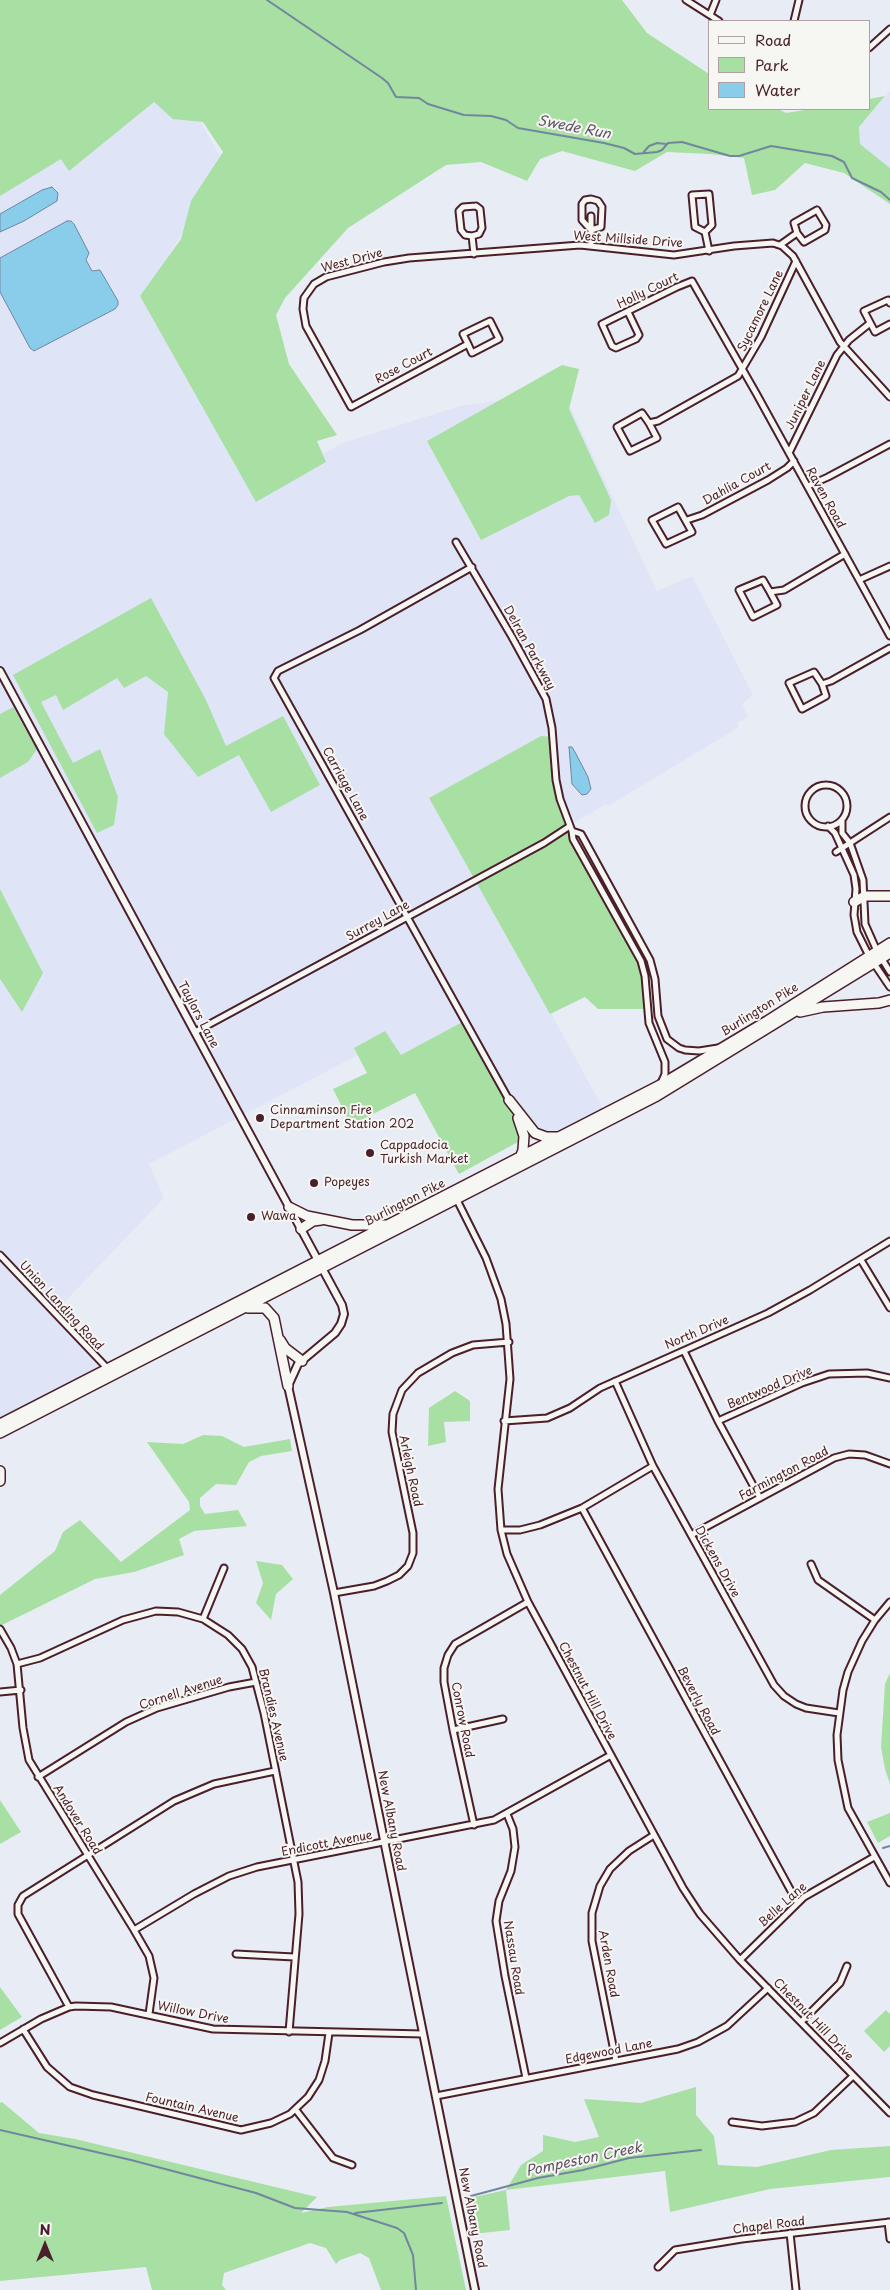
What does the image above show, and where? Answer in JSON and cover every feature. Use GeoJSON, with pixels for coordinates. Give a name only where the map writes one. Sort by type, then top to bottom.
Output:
{"type":"FeatureCollection","features":[{"type":"Feature","properties":{"kind":"highway"},"geometry":{"type":"LineString","coordinates":[[854,902],[865,896],[890,896]]}},
{"type":"Feature","properties":{"kind":"highway","name":"Burlington Pike"},"geometry":{"type":"LineString","coordinates":[[1,1423],[320,1265],[457,1200],[657,1096],[795,1013],[878,956],[890,943]]}},
{"type":"Feature","properties":{"kind":"highway","name":"Burlington Pike"},"geometry":{"type":"LineString","coordinates":[[0,1433],[245,1308],[391,1225],[660,1085],[878,956]]}},
{"type":"Feature","properties":{"kind":"highway"},"geometry":{"type":"LineString","coordinates":[[795,1013],[822,1007],[879,1003],[890,1000]]}},
{"type":"Feature","properties":{"kind":"highway"},"geometry":{"type":"LineString","coordinates":[[510,1100],[536,1134],[550,1138],[564,1136]]}},
{"type":"Feature","properties":{"kind":"highway"},"geometry":{"type":"LineString","coordinates":[[510,1100],[524,1133],[524,1147],[520,1158]]}},
{"type":"Feature","properties":{"kind":"highway"},"geometry":{"type":"LineString","coordinates":[[289,1207],[307,1216],[356,1225],[391,1225]]}},
{"type":"Feature","properties":{"kind":"highway"},"geometry":{"type":"LineString","coordinates":[[301,1229],[313,1221],[324,1219]]}},
{"type":"Feature","properties":{"kind":"highway"},"geometry":{"type":"LineString","coordinates":[[245,1308],[265,1308],[271,1312],[279,1337],[288,1386]]}},
{"type":"Feature","properties":{"kind":"highway"},"geometry":{"type":"LineString","coordinates":[[279,1337],[285,1348],[302,1361]]}},
{"type":"Feature","properties":{"kind":"highway"},"geometry":{"type":"LineString","coordinates":[[0,1471],[0,1481]]}},
{"type":"Feature","properties":{"kind":"street"},"geometry":{"type":"LineString","coordinates":[[686,0],[718,20]]}},
{"type":"Feature","properties":{"kind":"street"},"geometry":{"type":"LineString","coordinates":[[710,15],[716,0]]}},
{"type":"Feature","properties":{"kind":"street"},"geometry":{"type":"LineString","coordinates":[[794,20],[799,0]]}},
{"type":"Feature","properties":{"kind":"street"},"geometry":{"type":"LineString","coordinates":[[870,47],[890,28]]}},
{"type":"Feature","properties":{"kind":"street"},"geometry":{"type":"LineString","coordinates":[[709,194],[712,225],[705,232],[695,227],[692,195],[709,194]]}},
{"type":"Feature","properties":{"kind":"street"},"geometry":{"type":"LineString","coordinates":[[591,199],[598,201],[602,207],[601,226],[591,230],[582,220],[582,204],[585,200],[591,199]]}},
{"type":"Feature","properties":{"kind":"street"},"geometry":{"type":"LineString","coordinates":[[476,206],[480,209],[482,228],[479,234],[472,236],[465,235],[461,230],[459,211],[463,207],[476,206]]}},
{"type":"Feature","properties":{"kind":"street"},"geometry":{"type":"LineString","coordinates":[[817,210],[826,225],[825,230],[804,242],[797,233],[794,223],[817,210]]}},
{"type":"Feature","properties":{"kind":"street"},"geometry":{"type":"LineString","coordinates":[[591,216],[591,246]]}},
{"type":"Feature","properties":{"kind":"street"},"geometry":{"type":"LineString","coordinates":[[705,232],[709,250]]}},
{"type":"Feature","properties":{"kind":"street"},"geometry":{"type":"LineString","coordinates":[[797,233],[780,245],[790,252],[796,261],[843,346],[890,397]]}},
{"type":"Feature","properties":{"kind":"street"},"geometry":{"type":"LineString","coordinates":[[472,236],[474,254]]}},
{"type":"Feature","properties":{"kind":"street","name":"West Millside Drive"},"geometry":{"type":"LineString","coordinates":[[474,254],[591,246],[668,255],[762,243],[780,245]]}},
{"type":"Feature","properties":{"kind":"street","name":"West Drive"},"geometry":{"type":"LineString","coordinates":[[351,407],[306,326],[303,304],[310,288],[326,277],[384,262],[474,254]]}},
{"type":"Feature","properties":{"kind":"street","name":"Sycamore Lane"},"geometry":{"type":"LineString","coordinates":[[743,370],[761,337],[796,261]]}},
{"type":"Feature","properties":{"kind":"street","name":"Holly Court"},"geometry":{"type":"LineString","coordinates":[[628,312],[639,335],[636,339],[622,347],[612,346],[602,324],[669,290],[692,281],[743,370]]}},
{"type":"Feature","properties":{"kind":"street"},"geometry":{"type":"LineString","coordinates":[[890,303],[888,300],[864,311],[869,324],[875,332],[890,324]]}},
{"type":"Feature","properties":{"kind":"street"},"geometry":{"type":"LineString","coordinates":[[490,321],[499,339],[472,353],[468,344],[463,334],[490,321]]}},
{"type":"Feature","properties":{"kind":"street"},"geometry":{"type":"LineString","coordinates":[[843,346],[869,324]]}},
{"type":"Feature","properties":{"kind":"street","name":"Rose Court"},"geometry":{"type":"LineString","coordinates":[[351,407],[468,344]]}},
{"type":"Feature","properties":{"kind":"street","name":"Juniper Lane"},"geometry":{"type":"LineString","coordinates":[[789,453],[843,346]]}},
{"type":"Feature","properties":{"kind":"street"},"geometry":{"type":"LineString","coordinates":[[649,423],[662,419],[735,378],[743,370]]}},
{"type":"Feature","properties":{"kind":"street","name":"Raven Road"},"geometry":{"type":"LineString","coordinates":[[743,370],[890,636]]}},
{"type":"Feature","properties":{"kind":"street"},"geometry":{"type":"LineString","coordinates":[[642,413],[649,423],[657,438],[630,451],[617,427],[642,413]]}},
{"type":"Feature","properties":{"kind":"street"},"geometry":{"type":"LineString","coordinates":[[808,486],[890,444]]}},
{"type":"Feature","properties":{"kind":"street","name":"Dahlia Court"},"geometry":{"type":"LineString","coordinates":[[687,520],[702,515],[768,480],[787,468],[794,461]]}},
{"type":"Feature","properties":{"kind":"street"},"geometry":{"type":"LineString","coordinates":[[678,507],[687,520],[692,532],[666,544],[652,520],[678,507]]}},
{"type":"Feature","properties":{"kind":"street","name":"Delran Parkway"},"geometry":{"type":"LineString","coordinates":[[456,542],[546,699],[552,728],[556,780],[573,839],[641,961],[645,976],[649,1023],[665,1062],[665,1074],[660,1085]]}},
{"type":"Feature","properties":{"kind":"street"},"geometry":{"type":"LineString","coordinates":[[770,592],[784,590],[845,554]]}},
{"type":"Feature","properties":{"kind":"street"},"geometry":{"type":"LineString","coordinates":[[859,580],[890,566]]}},
{"type":"Feature","properties":{"kind":"street","name":"Carriage Lane"},"geometry":{"type":"LineString","coordinates":[[472,567],[360,630],[278,672],[274,676],[406,917],[510,1100]]}},
{"type":"Feature","properties":{"kind":"street"},"geometry":{"type":"LineString","coordinates":[[763,580],[770,592],[777,605],[753,617],[739,590],[763,580]]}},
{"type":"Feature","properties":{"kind":"street"},"geometry":{"type":"LineString","coordinates":[[822,684],[836,679],[890,648]]}},
{"type":"Feature","properties":{"kind":"street","name":"Taylors Lane"},"geometry":{"type":"LineString","coordinates":[[0,671],[342,1305],[344,1314],[342,1323],[335,1333],[302,1361]]}},
{"type":"Feature","properties":{"kind":"street"},"geometry":{"type":"LineString","coordinates":[[814,672],[822,684],[826,696],[802,709],[789,683],[814,672]]}},
{"type":"Feature","properties":{"kind":"street"},"geometry":{"type":"LineString","coordinates":[[890,972],[878,956],[856,928],[855,879],[843,847],[834,831],[828,826],[812,822],[806,812],[804,804],[806,796],[817,787],[828,786],[836,788],[843,794],[846,808],[842,821],[842,832],[850,843],[860,869],[865,896],[865,924],[878,956],[890,987]]}},
{"type":"Feature","properties":{"kind":"street"},"geometry":{"type":"LineString","coordinates":[[836,852],[890,816]]}},
{"type":"Feature","properties":{"kind":"street"},"geometry":{"type":"LineString","coordinates":[[828,826],[842,821]]}},
{"type":"Feature","properties":{"kind":"street","name":"Delran Parkway"},"geometry":{"type":"LineString","coordinates":[[571,828],[581,834],[650,960],[655,978],[658,1016],[667,1039],[678,1048],[693,1051],[727,1045]]}},
{"type":"Feature","properties":{"kind":"street","name":"Surrey Lane"},"geometry":{"type":"LineString","coordinates":[[195,1032],[571,828]]}},
{"type":"Feature","properties":{"kind":"street","name":"Chestnut Hill Drive"},"geometry":{"type":"LineString","coordinates":[[457,1200],[486,1258],[501,1299],[509,1342],[510,1379],[504,1420],[498,1489],[501,1530],[507,1554],[528,1602],[683,1888],[700,1914],[740,1960],[890,2112]]}},
{"type":"Feature","properties":{"kind":"street","name":"North Drive"},"geometry":{"type":"LineString","coordinates":[[504,1420],[547,1418],[570,1408],[586,1396],[615,1381],[768,1313],[861,1260],[890,1241]]}},
{"type":"Feature","properties":{"kind":"street","name":"Union Landing Road"},"geometry":{"type":"LineString","coordinates":[[0,1255],[108,1370]]}},
{"type":"Feature","properties":{"kind":"street"},"geometry":{"type":"LineString","coordinates":[[861,1260],[890,1308]]}},
{"type":"Feature","properties":{"kind":"street","name":"Arleigh Road"},"geometry":{"type":"LineString","coordinates":[[334,1593],[374,1586],[399,1575],[408,1566],[413,1553],[413,1533],[392,1432],[393,1414],[402,1390],[418,1373],[452,1353],[473,1345],[509,1342]]}},
{"type":"Feature","properties":{"kind":"street"},"geometry":{"type":"LineString","coordinates":[[684,1351],[718,1421],[760,1498]]}},
{"type":"Feature","properties":{"kind":"street"},"geometry":{"type":"LineString","coordinates":[[288,1386],[293,1373],[302,1361]]}},
{"type":"Feature","properties":{"kind":"street","name":"Bentwood Drive"},"geometry":{"type":"LineString","coordinates":[[718,1421],[802,1383],[829,1374],[867,1373],[890,1378]]}},
{"type":"Feature","properties":{"kind":"street","name":"Dickens Drive"},"geometry":{"type":"LineString","coordinates":[[615,1381],[653,1466],[774,1685],[784,1696],[796,1704],[806,1708],[839,1713]]}},
{"type":"Feature","properties":{"kind":"street","name":"New Albany Road"},"geometry":{"type":"LineString","coordinates":[[288,1386],[334,1593],[475,2290]]}},
{"type":"Feature","properties":{"kind":"street","name":"Farmington Road"},"geometry":{"type":"LineString","coordinates":[[691,1535],[834,1458],[849,1454],[873,1456],[890,1464]]}},
{"type":"Feature","properties":{"kind":"street"},"geometry":{"type":"LineString","coordinates":[[501,1530],[520,1530],[540,1525],[582,1508],[653,1466]]}},
{"type":"Feature","properties":{"kind":"street","name":"Beverly Road"},"geometry":{"type":"LineString","coordinates":[[582,1508],[797,1902]]}},
{"type":"Feature","properties":{"kind":"street"},"geometry":{"type":"LineString","coordinates":[[811,1564],[818,1580],[875,1620]]}},
{"type":"Feature","properties":{"kind":"street"},"geometry":{"type":"LineString","coordinates":[[203,1618],[224,1568]]}},
{"type":"Feature","properties":{"kind":"street","name":"Conrow Road"},"geometry":{"type":"LineString","coordinates":[[474,1825],[453,1730],[444,1682],[444,1668],[448,1655],[461,1640],[528,1602]]}},
{"type":"Feature","properties":{"kind":"street"},"geometry":{"type":"LineString","coordinates":[[890,1602],[875,1620],[862,1641],[848,1672],[839,1713],[837,1735],[838,1760],[845,1799],[856,1825],[890,1883]]}},
{"type":"Feature","properties":{"kind":"street","name":"Brandies Avenue"},"geometry":{"type":"LineString","coordinates":[[17,1664],[40,1658],[123,1620],[142,1614],[178,1612],[203,1618],[228,1635],[242,1650],[252,1667],[256,1682],[294,1861],[300,1900],[289,2032]]}},
{"type":"Feature","properties":{"kind":"street","name":"Andover Road"},"geometry":{"type":"LineString","coordinates":[[0,1629],[11,1648],[17,1664],[26,1750],[38,1777],[134,1930],[148,1956],[154,1978],[149,2014]]}},
{"type":"Feature","properties":{"kind":"street","name":"Cornell Avenue"},"geometry":{"type":"LineString","coordinates":[[38,1777],[126,1722],[157,1708],[229,1687],[256,1682]]}},
{"type":"Feature","properties":{"kind":"street"},"geometry":{"type":"LineString","coordinates":[[0,1692],[21,1690]]}},
{"type":"Feature","properties":{"kind":"street"},"geometry":{"type":"LineString","coordinates":[[453,1730],[503,1719]]}},
{"type":"Feature","properties":{"kind":"street","name":"Endicott Avenue"},"geometry":{"type":"LineString","coordinates":[[134,1930],[194,1894],[229,1876],[257,1868],[494,1820],[611,1756]]}},
{"type":"Feature","properties":{"kind":"street"},"geometry":{"type":"LineString","coordinates":[[69,2007],[18,1914],[18,1905],[28,1893],[174,1801],[214,1784],[275,1771]]}},
{"type":"Feature","properties":{"kind":"street","name":"Nassau Road"},"geometry":{"type":"LineString","coordinates":[[507,1814],[514,1829],[515,1847],[511,1871],[498,1901],[496,1921],[526,2078]]}},
{"type":"Feature","properties":{"kind":"street","name":"Arden Road"},"geometry":{"type":"LineString","coordinates":[[616,2061],[592,1941],[592,1912],[600,1886],[610,1869],[629,1851],[654,1835]]}},
{"type":"Feature","properties":{"kind":"street","name":"Belle Lane"},"geometry":{"type":"LineString","coordinates":[[740,1960],[797,1902],[820,1886],[874,1857]]}},
{"type":"Feature","properties":{"kind":"street"},"geometry":{"type":"LineString","coordinates":[[236,1954],[294,1957]]}},
{"type":"Feature","properties":{"kind":"street"},"geometry":{"type":"LineString","coordinates":[[801,2022],[840,1983],[847,1966]]}},
{"type":"Feature","properties":{"kind":"street","name":"Edgewood Lane"},"geometry":{"type":"LineString","coordinates":[[436,2096],[678,2049],[698,2042],[727,2026],[768,1988]]}},
{"type":"Feature","properties":{"kind":"street","name":"Willow Drive"},"geometry":{"type":"LineString","coordinates":[[0,2043],[23,2029],[69,2007],[111,2007],[213,2029],[423,2034]]}},
{"type":"Feature","properties":{"kind":"street","name":"Fountain Avenue"},"geometry":{"type":"LineString","coordinates":[[23,2029],[47,2067],[55,2076],[70,2087],[81,2092],[241,2130],[272,2123],[296,2110],[308,2098],[319,2080],[325,2062],[329,2033]]}},
{"type":"Feature","properties":{"kind":"street"},"geometry":{"type":"LineString","coordinates":[[732,2122],[762,2126],[795,2122],[814,2113],[853,2076]]}},
{"type":"Feature","properties":{"kind":"street"},"geometry":{"type":"LineString","coordinates":[[296,2110],[334,2158],[352,2165]]}},
{"type":"Feature","properties":{"kind":"street"},"geometry":{"type":"LineString","coordinates":[[889,2222],[890,2239]]}},
{"type":"Feature","properties":{"kind":"street","name":"Chapel Road"},"geometry":{"type":"LineString","coordinates":[[658,2267],[676,2250],[742,2238],[889,2222]]}},
{"type":"Feature","properties":{"kind":"street"},"geometry":{"type":"LineString","coordinates":[[790,2234],[796,2290]]}},
{"type":"Feature","properties":{"kind":"shaded area"},"geometry":{"type":"Polygon","coordinates":[[[0,12],[195,112],[224,163],[149,289],[254,491],[343,443],[460,406],[509,399],[554,373],[657,591],[692,576],[753,695],[742,704],[748,716],[737,723],[739,727],[608,806],[606,804],[478,879],[606,1114],[554,1138],[394,1060],[381,1043],[149,1164],[164,1198],[54,1313],[108,1370],[0,1424],[0,12]]]}},
{"type":"Feature","properties":{"kind":"shaded area"},"geometry":{"type":"Polygon","coordinates":[[[890,91],[890,168],[860,144],[859,127],[890,91]]]}},
{"type":"Feature","properties":{"kind":"green space"},"geometry":{"type":"Polygon","coordinates":[[[0,0],[622,0],[647,33],[708,73],[708,110],[780,110],[786,113],[805,110],[870,110],[870,99],[885,96],[859,127],[860,144],[890,168],[890,204],[844,173],[805,163],[775,190],[752,195],[744,158],[667,152],[635,171],[562,151],[540,159],[527,181],[481,162],[446,165],[348,228],[285,298],[276,315],[289,364],[337,435],[317,441],[326,462],[256,502],[140,296],[181,239],[191,201],[223,152],[203,122],[173,119],[154,102],[69,171],[61,159],[0,196],[0,0]]]}},
{"type":"Feature","properties":{"kind":"green space"},"geometry":{"type":"Polygon","coordinates":[[[562,365],[579,369],[569,409],[611,500],[609,515],[595,523],[579,495],[569,496],[481,540],[427,441],[562,365]]]}},
{"type":"Feature","properties":{"kind":"green space"},"geometry":{"type":"Polygon","coordinates":[[[151,598],[206,700],[226,746],[283,716],[320,785],[271,812],[239,755],[198,777],[164,734],[168,692],[146,676],[124,688],[117,678],[63,710],[56,695],[41,702],[73,763],[100,749],[118,797],[114,825],[97,833],[13,675],[151,598]]]}},
{"type":"Feature","properties":{"kind":"green space"},"geometry":{"type":"Polygon","coordinates":[[[13,707],[37,749],[28,762],[0,778],[0,714],[13,707]]]}},
{"type":"Feature","properties":{"kind":"green space"},"geometry":{"type":"Polygon","coordinates":[[[541,736],[555,737],[563,806],[570,825],[650,983],[650,1009],[598,1009],[585,997],[550,1014],[429,798],[541,736]]]}},
{"type":"Feature","properties":{"kind":"green space"},"geometry":{"type":"Polygon","coordinates":[[[0,889],[43,973],[22,1012],[0,979],[0,889]]]}},
{"type":"Feature","properties":{"kind":"green space"},"geometry":{"type":"Polygon","coordinates":[[[466,1020],[529,1136],[459,1174],[415,1093],[351,1125],[333,1089],[367,1073],[354,1048],[385,1031],[401,1055],[466,1020]]]}},
{"type":"Feature","properties":{"kind":"green space"},"geometry":{"type":"Polygon","coordinates":[[[455,1391],[470,1401],[470,1421],[444,1422],[446,1442],[428,1446],[429,1408],[455,1391]]]}},
{"type":"Feature","properties":{"kind":"green space"},"geometry":{"type":"Polygon","coordinates":[[[203,1435],[222,1436],[244,1447],[290,1439],[292,1451],[261,1456],[249,1462],[236,1485],[216,1484],[200,1498],[200,1506],[205,1514],[238,1510],[247,1526],[194,1531],[179,1539],[184,1555],[134,1572],[95,1579],[0,1626],[0,1595],[55,1551],[63,1532],[80,1520],[121,1562],[190,1510],[189,1502],[147,1442],[183,1444],[203,1435]]]}},
{"type":"Feature","properties":{"kind":"green space"},"geometry":{"type":"Polygon","coordinates":[[[256,1561],[282,1565],[293,1579],[276,1594],[271,1620],[256,1603],[263,1583],[256,1561]]]}},
{"type":"Feature","properties":{"kind":"green space"},"geometry":{"type":"Polygon","coordinates":[[[890,1673],[890,1784],[881,1747],[885,1684],[890,1673]]]}},
{"type":"Feature","properties":{"kind":"green space"},"geometry":{"type":"Polygon","coordinates":[[[0,1800],[21,1832],[0,1844],[0,1800]]]}},
{"type":"Feature","properties":{"kind":"green space"},"geometry":{"type":"Polygon","coordinates":[[[890,1813],[890,1836],[878,1843],[867,1822],[890,1813]]]}},
{"type":"Feature","properties":{"kind":"green space"},"geometry":{"type":"Polygon","coordinates":[[[0,1987],[22,2017],[0,2030],[0,1987]]]}},
{"type":"Feature","properties":{"kind":"green space"},"geometry":{"type":"Polygon","coordinates":[[[886,2010],[890,2014],[890,2046],[884,2052],[864,2031],[886,2010]]]}},
{"type":"Feature","properties":{"kind":"green space"},"geometry":{"type":"Polygon","coordinates":[[[696,2087],[696,2115],[714,2136],[718,2165],[757,2167],[831,2150],[890,2146],[890,2177],[770,2189],[670,2212],[665,2171],[506,2190],[521,2165],[543,2151],[543,2135],[575,2142],[599,2137],[584,2099],[641,2103],[696,2087]]]}},
{"type":"Feature","properties":{"kind":"green space"},"geometry":{"type":"Polygon","coordinates":[[[2,2102],[39,2133],[75,2139],[317,2197],[301,2213],[328,2207],[446,2196],[466,2290],[381,2290],[369,2258],[360,2253],[340,2260],[336,2264],[326,2248],[310,2243],[224,2273],[222,2285],[226,2290],[152,2290],[146,2267],[0,2281],[0,2103],[2,2102]]]}},
{"type":"Feature","properties":{"kind":"green space"},"geometry":{"type":"Polygon","coordinates":[[[506,2190],[510,2230],[473,2234],[465,2199],[506,2190]]]}},
{"type":"Feature","properties":{"kind":"water"},"geometry":{"type":"Polygon","coordinates":[[[52,187],[58,193],[57,201],[24,221],[0,232],[0,214],[42,190],[52,187]]]}},
{"type":"Feature","properties":{"kind":"water"},"geometry":{"type":"Polygon","coordinates":[[[67,221],[71,221],[74,224],[89,253],[86,260],[92,271],[100,270],[118,301],[118,305],[115,309],[34,351],[30,348],[0,292],[0,258],[67,221]]]}},
{"type":"Feature","properties":{"kind":"water"},"geometry":{"type":"Polygon","coordinates":[[[569,747],[572,747],[588,777],[591,789],[587,794],[582,795],[572,784],[569,747]]]}},
{"type":"Feature","properties":{"kind":"waterway","name":"Swede Run"},"geometry":{"type":"LineString","coordinates":[[267,0],[382,78],[388,83],[396,97],[419,98],[428,104],[464,115],[491,116],[506,120],[518,128],[604,143],[624,148],[635,154],[657,152],[662,150],[668,143],[682,142],[730,156],[739,156],[771,146],[832,156],[844,162],[852,178],[881,192],[890,200]]}},
{"type":"Feature","properties":{"kind":"waterway"},"geometry":{"type":"LineString","coordinates":[[643,153],[649,146],[657,143],[666,144]]}},
{"type":"Feature","properties":{"kind":"waterway"},"geometry":{"type":"LineString","coordinates":[[883,1848],[890,1846]]}},
{"type":"Feature","properties":{"kind":"waterway"},"geometry":{"type":"LineString","coordinates":[[0,2130],[131,2160],[256,2193],[295,2208],[347,2212],[397,2228],[404,2233],[413,2255],[416,2290]]}},
{"type":"Feature","properties":{"kind":"waterway","name":"Pompeston Creek"},"geometry":{"type":"LineString","coordinates":[[471,2196],[538,2178],[583,2170],[629,2158],[701,2150]]}},
{"type":"Feature","properties":{"kind":"waterway","name":"Pompeston Creek"},"geometry":{"type":"LineString","coordinates":[[355,2213],[442,2203]]}},
{"type":"Feature","properties":{"kind":"place","name":"Cinnaminson Fire Department Station 202"},"geometry":{"type":"Point","coordinates":[260,1118]}},
{"type":"Feature","properties":{"kind":"place","name":"Cappadocia Turkish Market"},"geometry":{"type":"Point","coordinates":[370,1153]}},
{"type":"Feature","properties":{"kind":"place","name":"Popeyes"},"geometry":{"type":"Point","coordinates":[314,1183]}},
{"type":"Feature","properties":{"kind":"place","name":"Wawa"},"geometry":{"type":"Point","coordinates":[251,1217]}}]}
